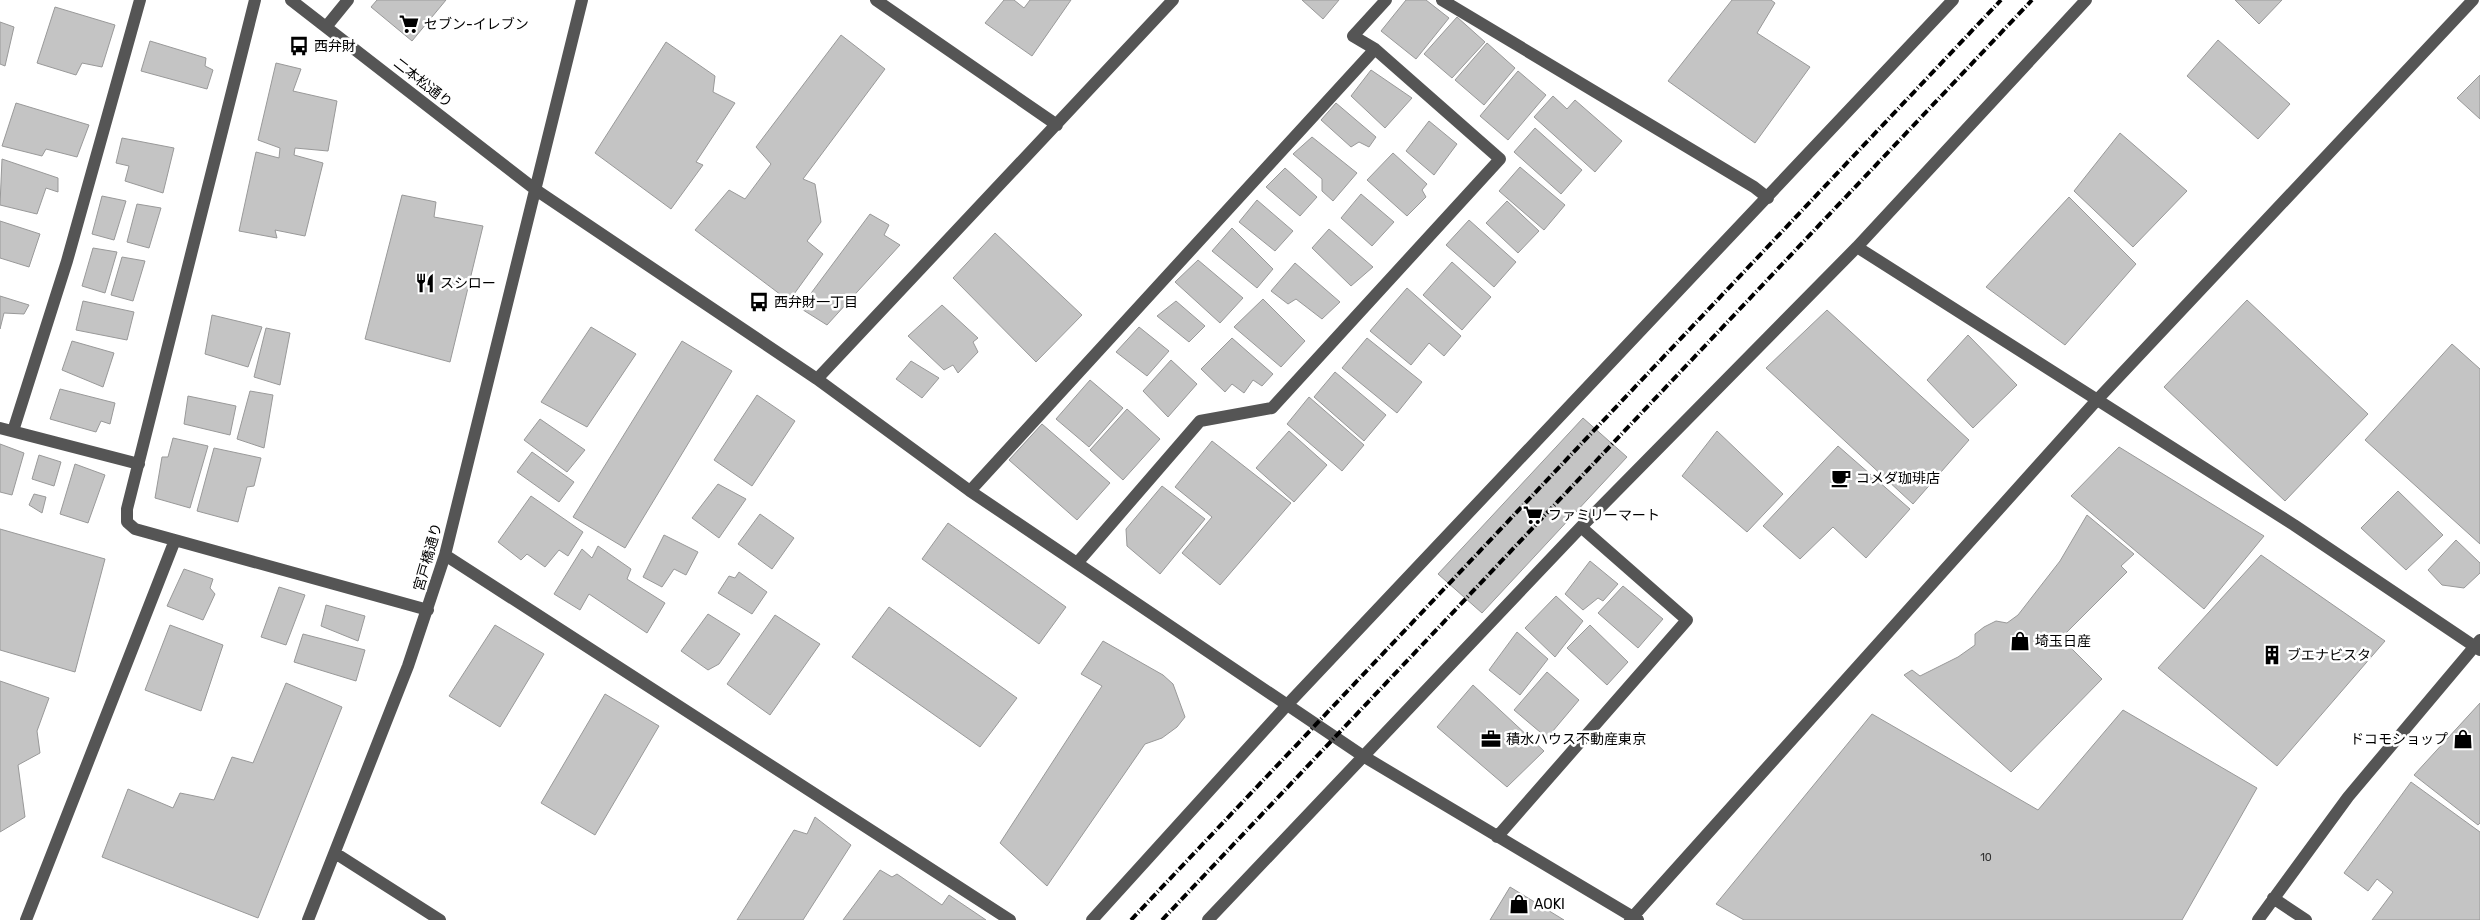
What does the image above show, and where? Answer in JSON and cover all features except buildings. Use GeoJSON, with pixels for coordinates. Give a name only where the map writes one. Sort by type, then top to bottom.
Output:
{"type":"FeatureCollection","features":[{"type":"Feature","properties":{"kind":"street"},"geometry":{"type":"LineString","coordinates":[[139,464],[6,430],[67,261],[140,0]]}},
{"type":"Feature","properties":{"kind":"street"},"geometry":{"type":"LineString","coordinates":[[255,0],[127,509],[127,522],[135,528],[175,540],[428,610]]}},
{"type":"Feature","properties":{"kind":"street","name":"二本松通り"},"geometry":{"type":"LineString","coordinates":[[292,0],[536,190],[817,379],[970,491],[1364,756],[1633,919]]}},
{"type":"Feature","properties":{"kind":"street"},"geometry":{"type":"LineString","coordinates":[[326,27],[348,0]]}},
{"type":"Feature","properties":{"kind":"street","name":"宮戸橋通り"},"geometry":{"type":"LineString","coordinates":[[308,920],[428,610],[445,555],[582,0]]}},
{"type":"Feature","properties":{"kind":"street"},"geometry":{"type":"LineString","coordinates":[[876,0],[1057,125]]}},
{"type":"Feature","properties":{"kind":"street"},"geometry":{"type":"LineString","coordinates":[[817,379],[1173,0]]}},
{"type":"Feature","properties":{"kind":"street"},"geometry":{"type":"LineString","coordinates":[[1078,562],[1200,421],[1272,408],[1500,159],[1375,49],[1353,36],[1386,0]]}},
{"type":"Feature","properties":{"kind":"street"},"geometry":{"type":"LineString","coordinates":[[1442,0],[1754,187],[1768,198]]}},
{"type":"Feature","properties":{"kind":"street"},"geometry":{"type":"LineString","coordinates":[[1092,920],[1288,704],[1953,0]]}},
{"type":"Feature","properties":{"kind":"street"},"geometry":{"type":"LineString","coordinates":[[1208,920],[1581,527],[1857,247],[2086,0]]}},
{"type":"Feature","properties":{"kind":"street"},"geometry":{"type":"LineString","coordinates":[[1633,919],[2096,401],[2472,0]]}},
{"type":"Feature","properties":{"kind":"street"},"geometry":{"type":"LineString","coordinates":[[970,491],[1375,49]]}},
{"type":"Feature","properties":{"kind":"street"},"geometry":{"type":"LineString","coordinates":[[1857,247],[2096,401],[2294,525],[2478,645],[2348,797],[2258,920]]}},
{"type":"Feature","properties":{"kind":"street"},"geometry":{"type":"LineString","coordinates":[[1497,837],[1687,620],[1581,527]]}},
{"type":"Feature","properties":{"kind":"street"},"geometry":{"type":"LineString","coordinates":[[26,920],[175,540]]}},
{"type":"Feature","properties":{"kind":"street"},"geometry":{"type":"LineString","coordinates":[[445,555],[1010,920]]}},
{"type":"Feature","properties":{"kind":"street"},"geometry":{"type":"LineString","coordinates":[[335,853],[440,920]]}},
{"type":"Feature","properties":{"kind":"street"},"geometry":{"type":"LineString","coordinates":[[2273,898],[2306,920]]}},
{"type":"Feature","properties":{"kind":"railway"},"geometry":{"type":"LineString","coordinates":[[1131,920],[2001,0]]}},
{"type":"Feature","properties":{"kind":"railway"},"geometry":{"type":"LineString","coordinates":[[1162,920],[2032,0]]}},
{"type":"Feature","properties":{"kind":"place","name":"セブン-イレブン"},"geometry":{"type":"Point","coordinates":[409,24]}},
{"type":"Feature","properties":{"kind":"place","name":"西弁財"},"geometry":{"type":"Point","coordinates":[299,46]}},
{"type":"Feature","properties":{"kind":"place","name":"スシロー"},"geometry":{"type":"Point","coordinates":[425,283]}},
{"type":"Feature","properties":{"kind":"place","name":"西弁財一丁目"},"geometry":{"type":"Point","coordinates":[759,302]}},
{"type":"Feature","properties":{"kind":"place","name":"コメダ珈琲店"},"geometry":{"type":"Point","coordinates":[1841,478]}},
{"type":"Feature","properties":{"kind":"place","name":"ファミリーマート"},"geometry":{"type":"Point","coordinates":[1533,515]}},
{"type":"Feature","properties":{"kind":"place","name":"埼玉日産"},"geometry":{"type":"Point","coordinates":[2020,641]}},
{"type":"Feature","properties":{"kind":"place","name":"ブエナビスタ"},"geometry":{"type":"Point","coordinates":[2272,655]}},
{"type":"Feature","properties":{"kind":"place","name":"積水ハウス不動産東京"},"geometry":{"type":"Point","coordinates":[1491,739]}},
{"type":"Feature","properties":{"kind":"place","name":"ドコモショップ"},"geometry":{"type":"Point","coordinates":[2463,739]}},
{"type":"Feature","properties":{"kind":"place","name":"AOKI"},"geometry":{"type":"Point","coordinates":[1519,904]}}]}
